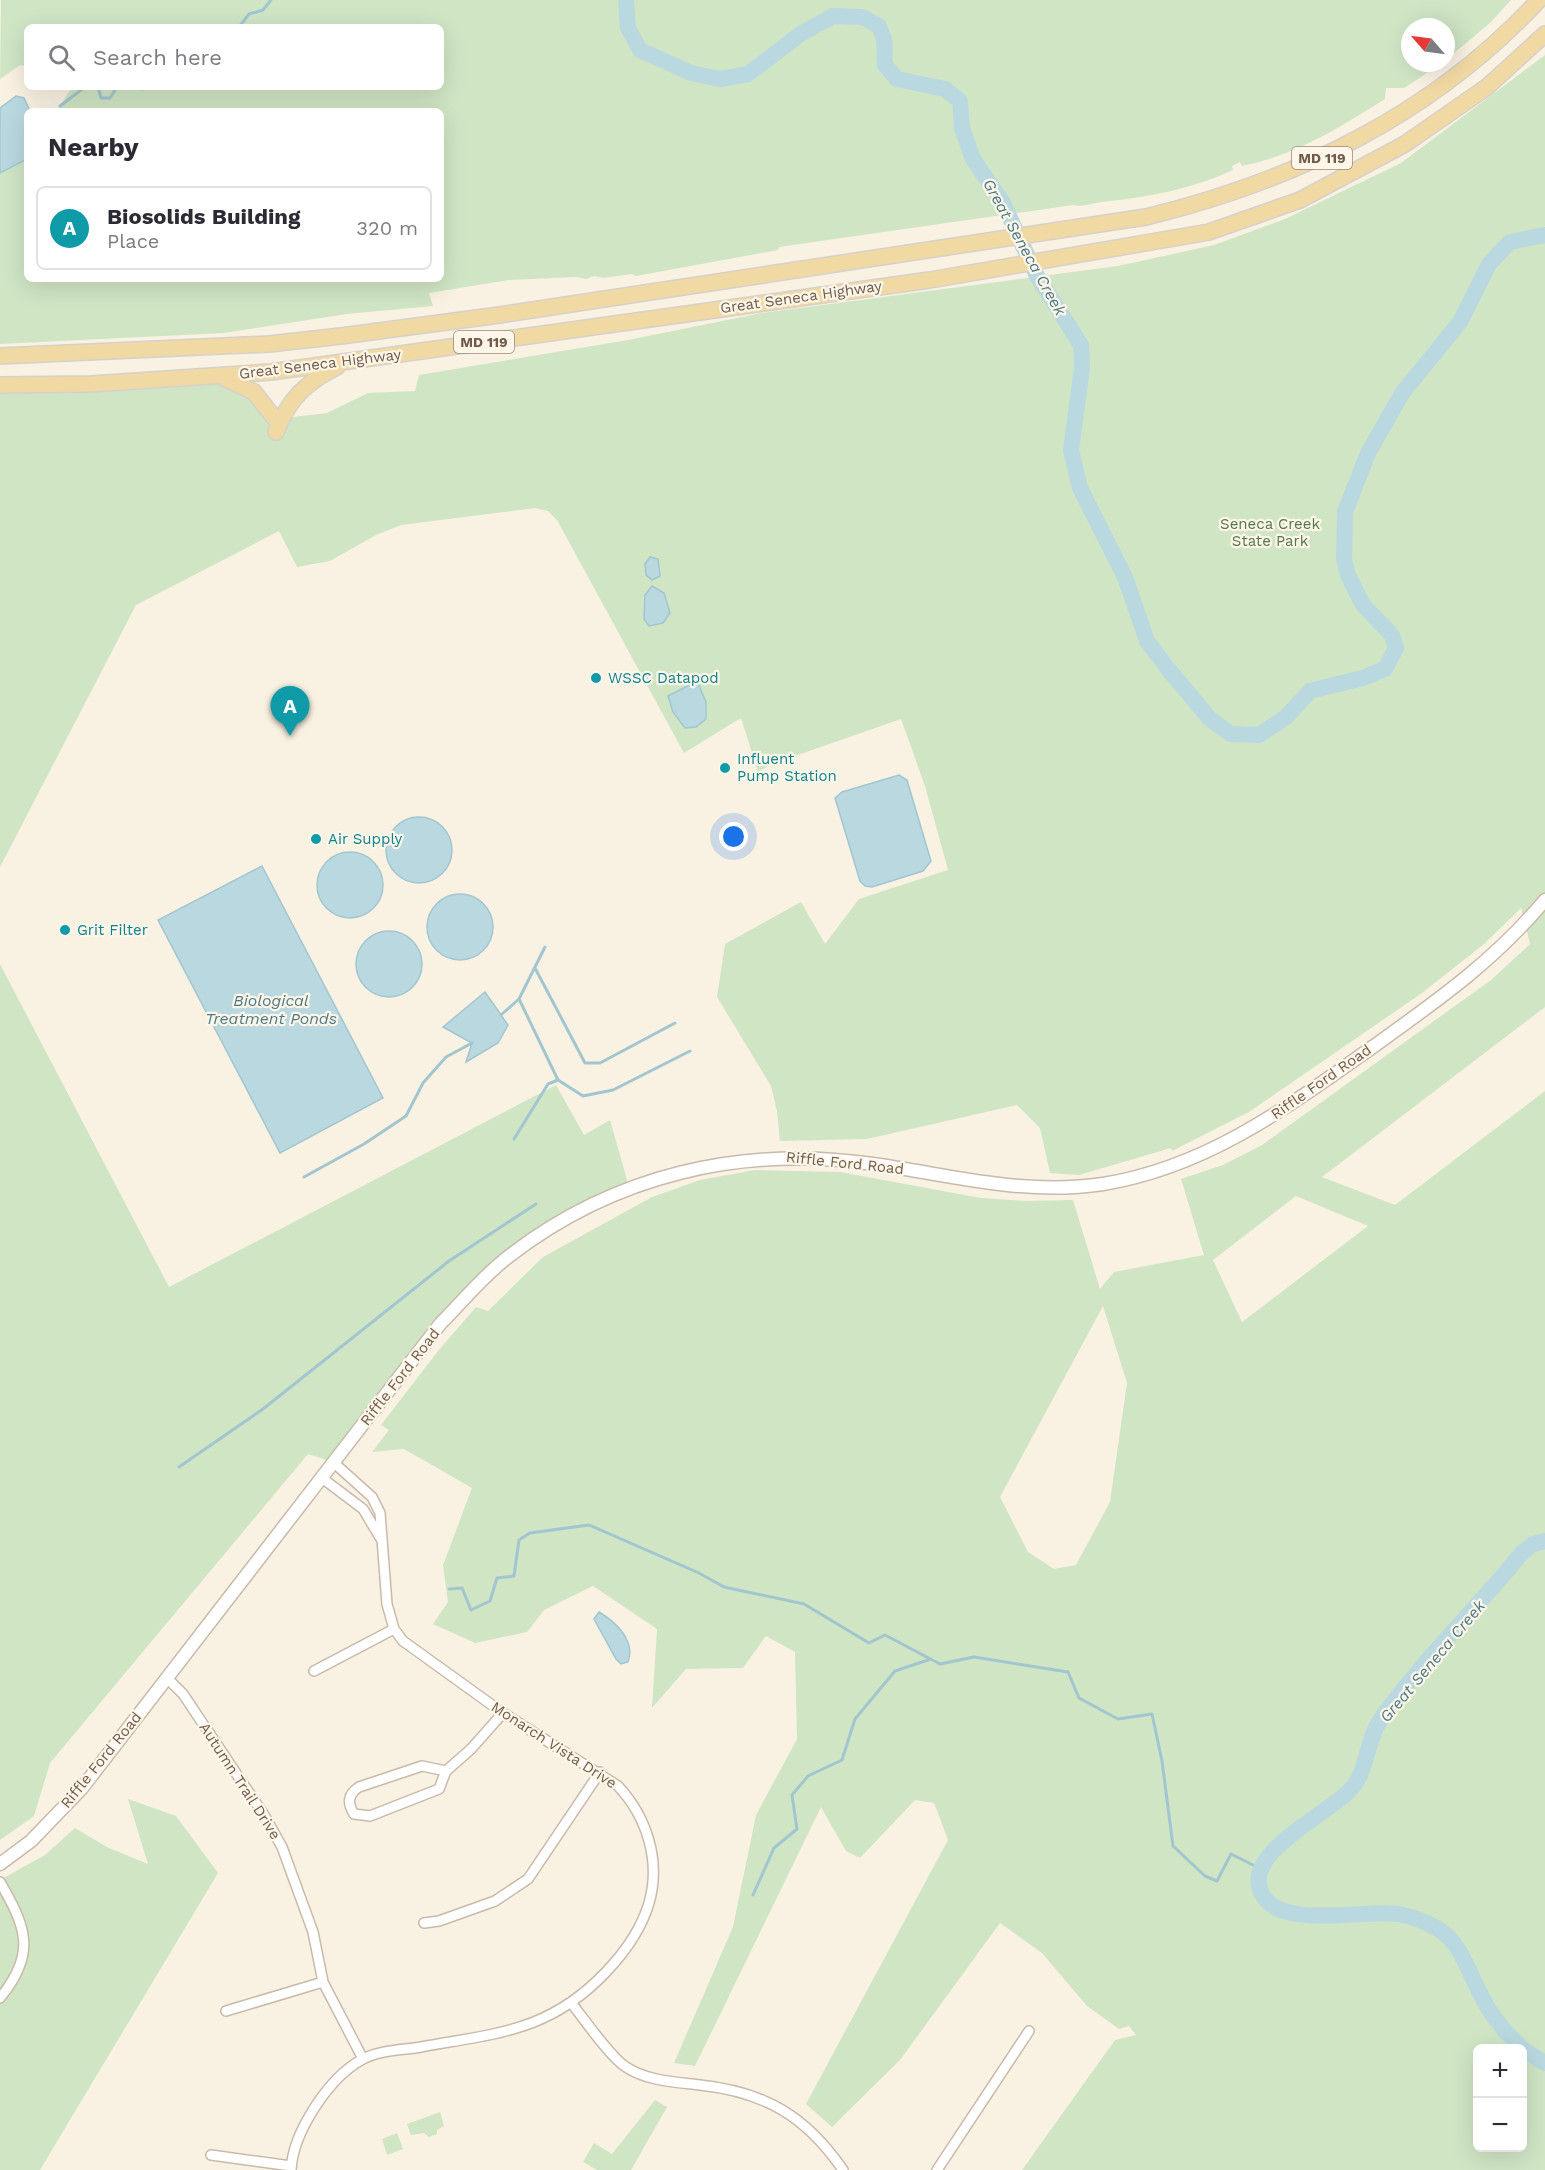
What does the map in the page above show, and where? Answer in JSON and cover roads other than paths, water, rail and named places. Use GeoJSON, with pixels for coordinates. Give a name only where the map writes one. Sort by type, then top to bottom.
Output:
{"type":"FeatureCollection","features":[{"type":"Feature","properties":{"kind":"main road","name":"Great Seneca Highway"},"geometry":{"type":"LineString","coordinates":[[0,356],[269,344],[341,336],[492,316],[1146,217],[1204,202],[1285,174],[1326,156],[1388,122],[1438,89],[1494,43],[1539,0]]}},
{"type":"Feature","properties":{"kind":"main road","name":"Great Seneca Highway"},"geometry":{"type":"LineString","coordinates":[[0,385],[91,384],[215,376],[350,361],[966,273],[1076,256],[1209,231],[1300,200],[1358,171],[1446,116],[1487,87],[1545,34]]}},
{"type":"Feature","properties":{"kind":"main road"},"geometry":{"type":"LineString","coordinates":[[215,376],[254,392],[275,426],[288,404],[305,386],[317,377],[350,361]]}},
{"type":"Feature","properties":{"kind":"street","name":"Riffle Ford Road"},"geometry":{"type":"LineString","coordinates":[[0,1864],[31,1841],[82,1788],[441,1323],[480,1281],[534,1238],[599,1200],[663,1176],[730,1161],[778,1157],[865,1163],[995,1186],[1038,1188],[1102,1184],[1147,1175],[1191,1160],[1232,1141],[1294,1103],[1467,979],[1522,927],[1545,900]]}},
{"type":"Feature","properties":{"kind":"street","name":"Monarch Vista Drive"},"geometry":{"type":"LineString","coordinates":[[291,2168],[302,2130],[310,2114],[339,2078],[363,2059],[448,2041],[498,2035],[537,2022],[572,2004],[626,1952],[645,1915],[652,1892],[653,1862],[646,1829],[633,1802],[600,1772],[503,1713],[417,1653],[394,1629],[387,1604],[380,1513],[372,1497],[333,1462]]}},
{"type":"Feature","properties":{"kind":"street","name":"Monarch Vista Drive"},"geometry":{"type":"LineString","coordinates":[[322,1478],[363,1509],[381,1539]]}},
{"type":"Feature","properties":{"kind":"street"},"geometry":{"type":"LineString","coordinates":[[314,1671],[394,1629]]}},
{"type":"Feature","properties":{"kind":"street","name":"Autumn Trail Drive"},"geometry":{"type":"LineString","coordinates":[[167,1678],[183,1694],[264,1815],[282,1847],[310,1923],[323,1982],[363,2059]]}},
{"type":"Feature","properties":{"kind":"street"},"geometry":{"type":"LineString","coordinates":[[446,1771],[422,1766],[359,1787],[353,1791],[349,1799],[350,1807],[354,1814],[370,1816],[439,1789],[446,1771],[471,1749],[503,1713]]}},
{"type":"Feature","properties":{"kind":"street"},"geometry":{"type":"LineString","coordinates":[[424,1923],[439,1921],[495,1901],[528,1879],[600,1772]]}},
{"type":"Feature","properties":{"kind":"street"},"geometry":{"type":"LineString","coordinates":[[0,1882],[20,1917],[24,1945],[22,1958],[0,1998]]}},
{"type":"Feature","properties":{"kind":"street"},"geometry":{"type":"LineString","coordinates":[[226,2011],[323,1982]]}},
{"type":"Feature","properties":{"kind":"street"},"geometry":{"type":"LineString","coordinates":[[572,2004],[624,2066],[646,2077],[732,2088],[783,2108],[801,2120],[832,2154],[843,2170]]}},
{"type":"Feature","properties":{"kind":"street"},"geometry":{"type":"LineString","coordinates":[[937,2170],[1029,2031]]}},
{"type":"Feature","properties":{"kind":"street"},"geometry":{"type":"LineString","coordinates":[[211,2155],[291,2168]]}},
{"type":"Feature","properties":{"kind":"water"},"geometry":{"type":"Polygon","coordinates":[[[16,96],[24,98],[29,108],[24,108],[24,161],[0,173],[0,108],[16,96]]]}},
{"type":"Feature","properties":{"kind":"water"},"geometry":{"type":"Polygon","coordinates":[[[650,557],[658,559],[660,576],[652,580],[646,575],[645,564],[650,557]]]}},
{"type":"Feature","properties":{"kind":"water"},"geometry":{"type":"Polygon","coordinates":[[[652,586],[664,593],[670,613],[663,623],[649,626],[644,619],[645,595],[652,586]]]}},
{"type":"Feature","properties":{"kind":"water"},"geometry":{"type":"Polygon","coordinates":[[[697,681],[706,702],[706,719],[696,727],[685,728],[673,712],[668,696],[697,681]]]}},
{"type":"Feature","properties":{"kind":"water"},"geometry":{"type":"Polygon","coordinates":[[[899,775],[907,780],[931,861],[923,871],[872,887],[865,886],[860,881],[835,798],[842,792],[899,775]]]}},
{"type":"Feature","properties":{"kind":"water"},"geometry":{"type":"Polygon","coordinates":[[[413,817],[425,817],[437,822],[447,832],[452,850],[450,863],[437,878],[425,883],[413,883],[401,878],[391,868],[386,856],[386,844],[391,832],[401,822],[413,817]]]}},
{"type":"Feature","properties":{"kind":"water"},"geometry":{"type":"Polygon","coordinates":[[[344,852],[356,852],[368,857],[378,867],[383,885],[381,898],[368,913],[356,918],[344,918],[332,913],[322,903],[317,891],[317,879],[322,867],[332,857],[344,852]]]}},
{"type":"Feature","properties":{"kind":"water","name":"Biological Treatment Ponds"},"geometry":{"type":"Polygon","coordinates":[[[262,866],[383,1098],[280,1153],[158,920],[262,866]]]}},
{"type":"Feature","properties":{"kind":"water"},"geometry":{"type":"Polygon","coordinates":[[[454,894],[466,894],[478,899],[488,909],[493,927],[491,940],[478,955],[466,960],[454,960],[442,955],[432,945],[427,933],[427,921],[432,909],[442,899],[454,894]]]}},
{"type":"Feature","properties":{"kind":"water"},"geometry":{"type":"Polygon","coordinates":[[[383,931],[395,931],[407,936],[417,946],[422,964],[420,977],[407,992],[395,997],[383,997],[371,992],[361,982],[356,970],[356,958],[361,946],[371,936],[383,931]]]}},
{"type":"Feature","properties":{"kind":"water"},"geometry":{"type":"Polygon","coordinates":[[[485,992],[508,1025],[498,1043],[466,1062],[472,1043],[443,1027],[485,992]]]}},
{"type":"Feature","properties":{"kind":"water"},"geometry":{"type":"Polygon","coordinates":[[[599,1612],[623,1633],[629,1647],[628,1662],[621,1664],[616,1659],[594,1619],[599,1612]]]}},
{"type":"Feature","properties":{"kind":"waterway"},"geometry":{"type":"LineString","coordinates":[[241,24],[249,14],[263,10],[271,0]]}},
{"type":"Feature","properties":{"kind":"waterway","name":"Great Seneca Creek"},"geometry":{"type":"LineString","coordinates":[[626,0],[628,28],[640,50],[691,73],[720,79],[748,74],[802,33],[833,16],[862,17],[879,26],[884,39],[885,65],[897,79],[945,89],[960,101],[962,128],[973,159],[1003,203],[1037,276],[1081,345],[1082,368],[1071,450],[1080,488],[1125,577],[1147,641],[1210,719],[1231,734],[1259,735],[1286,717],[1310,691],[1363,678],[1385,669],[1396,648],[1392,635],[1363,605],[1348,575],[1344,559],[1345,512],[1368,453],[1403,392],[1460,322],[1489,264],[1510,242],[1545,235]]}},
{"type":"Feature","properties":{"kind":"waterway"},"geometry":{"type":"LineString","coordinates":[[60,106],[81,90]]}},
{"type":"Feature","properties":{"kind":"waterway"},"geometry":{"type":"LineString","coordinates":[[99,90],[101,98],[110,98],[115,90]]}},
{"type":"Feature","properties":{"kind":"waterway"},"geometry":{"type":"LineString","coordinates":[[502,1014],[519,999],[545,947]]}},
{"type":"Feature","properties":{"kind":"waterway"},"geometry":{"type":"LineString","coordinates":[[535,968],[585,1063],[600,1063],[675,1023]]}},
{"type":"Feature","properties":{"kind":"waterway"},"geometry":{"type":"LineString","coordinates":[[519,999],[558,1080],[583,1096],[613,1090],[690,1051]]}},
{"type":"Feature","properties":{"kind":"waterway"},"geometry":{"type":"LineString","coordinates":[[304,1177],[364,1144],[406,1116],[423,1083],[446,1057],[472,1043]]}},
{"type":"Feature","properties":{"kind":"waterway"},"geometry":{"type":"LineString","coordinates":[[514,1139],[548,1084],[558,1080]]}},
{"type":"Feature","properties":{"kind":"waterway"},"geometry":{"type":"LineString","coordinates":[[179,1467],[263,1409],[449,1261],[536,1204]]}},
{"type":"Feature","properties":{"kind":"waterway"},"geometry":{"type":"LineString","coordinates":[[449,1589],[462,1588],[471,1610],[490,1601],[497,1578],[514,1576],[519,1540],[530,1533],[589,1525],[699,1573],[724,1587],[804,1604],[869,1643],[885,1635],[940,1664],[974,1657],[1068,1672],[1079,1698],[1118,1719],[1152,1714],[1162,1761],[1173,1846],[1205,1876],[1217,1881],[1231,1854],[1261,1869]]}},
{"type":"Feature","properties":{"kind":"waterway","name":"Great Seneca Creek"},"geometry":{"type":"LineString","coordinates":[[1518,2044],[1491,2012],[1455,1945],[1436,1928],[1422,1921],[1389,1913],[1329,1916],[1290,1913],[1274,1907],[1263,1896],[1258,1881],[1263,1866],[1274,1851],[1289,1836],[1340,1799],[1357,1782],[1376,1727],[1414,1676],[1522,1553],[1533,1544],[1545,1541]]}},
{"type":"Feature","properties":{"kind":"waterway"},"geometry":{"type":"LineString","coordinates":[[753,1895],[774,1848],[797,1829],[792,1795],[808,1776],[842,1760],[855,1719],[895,1671],[931,1659]]}},
{"type":"Feature","properties":{"kind":"waterway","name":"Great Seneca Creek"},"geometry":{"type":"LineString","coordinates":[[1527,2052],[1545,2063]]}},
{"type":"Feature","properties":{"kind":"place","name":"WSSC Datapod"},"geometry":{"type":"Point","coordinates":[596,678]}},
{"type":"Feature","properties":{"kind":"place","name":"Biosolids Building"},"geometry":{"type":"Point","coordinates":[290,736]}},
{"type":"Feature","properties":{"kind":"place","name":"Influent Pump Station"},"geometry":{"type":"Point","coordinates":[725,768]}},
{"type":"Feature","properties":{"kind":"place","name":"Air Supply"},"geometry":{"type":"Point","coordinates":[316,839]}},
{"type":"Feature","properties":{"kind":"place","name":"Grit Filter"},"geometry":{"type":"Point","coordinates":[65,930]}},
{"type":"Feature","properties":{"kind":"park label","name":"Seneca Creek State Park"},"geometry":{"type":"Point","coordinates":[1270,532]}}]}
